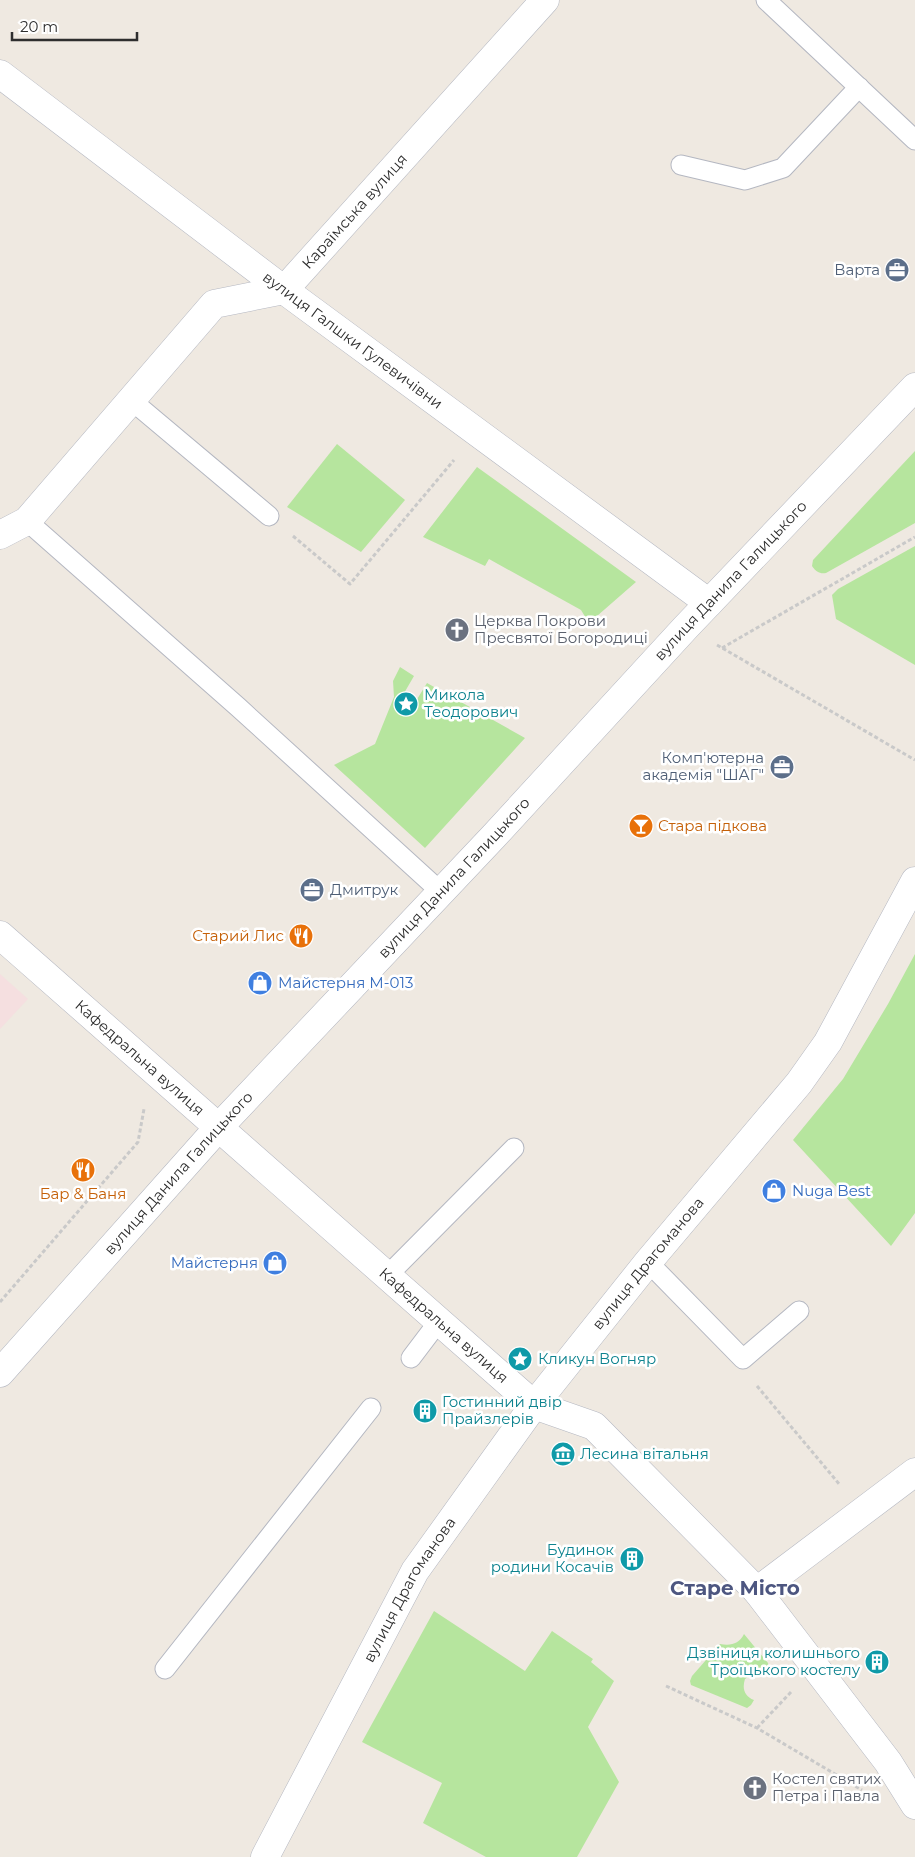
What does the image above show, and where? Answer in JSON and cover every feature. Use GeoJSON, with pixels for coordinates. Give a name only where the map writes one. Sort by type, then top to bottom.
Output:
{"type":"FeatureCollection","features":[{"type":"Feature","properties":{"kind":"street","name":"Караїмська вулиця"},"geometry":{"type":"LineString","coordinates":[[284,290],[545,0]]}},
{"type":"Feature","properties":{"kind":"street","name":"вулиця Галшки Гулевичівни"},"geometry":{"type":"LineString","coordinates":[[0,74],[284,290],[709,603]]}},
{"type":"Feature","properties":{"kind":"street"},"geometry":{"type":"LineString","coordinates":[[0,536],[27,521],[214,304],[284,290]]}},
{"type":"Feature","properties":{"kind":"street","name":"вулиця Данила Галицького"},"geometry":{"type":"LineString","coordinates":[[0,1373],[218,1128],[441,892],[686,627],[915,387]]}},
{"type":"Feature","properties":{"kind":"street","name":"вулиця Драгоманова"},"geometry":{"type":"LineString","coordinates":[[266,1857],[415,1571],[534,1405],[648,1262],[799,1083],[828,1042],[915,881]]}},
{"type":"Feature","properties":{"kind":"street","name":"Кафедральна вулиця"},"geometry":{"type":"LineString","coordinates":[[0,935],[534,1405],[594,1426],[757,1591],[888,1762],[915,1805]]}},
{"type":"Feature","properties":{"kind":"street"},"geometry":{"type":"LineString","coordinates":[[757,1591],[915,1472]]}},
{"type":"Feature","properties":{"kind":"lane"},"geometry":{"type":"LineString","coordinates":[[766,0],[915,140]]}},
{"type":"Feature","properties":{"kind":"lane"},"geometry":{"type":"LineString","coordinates":[[681,165],[745,180],[783,168],[859,87]]}},
{"type":"Feature","properties":{"kind":"lane"},"geometry":{"type":"LineString","coordinates":[[131,400],[269,516]]}},
{"type":"Feature","properties":{"kind":"lane"},"geometry":{"type":"LineString","coordinates":[[27,521],[231,700],[441,892]]}},
{"type":"Feature","properties":{"kind":"lane"},"geometry":{"type":"LineString","coordinates":[[387,1276],[514,1148]]}},
{"type":"Feature","properties":{"kind":"lane"},"geometry":{"type":"LineString","coordinates":[[648,1262],[743,1359],[799,1311]]}},
{"type":"Feature","properties":{"kind":"lane"},"geometry":{"type":"LineString","coordinates":[[411,1358],[439,1322]]}},
{"type":"Feature","properties":{"kind":"lane"},"geometry":{"type":"LineString","coordinates":[[165,1669],[371,1408]]}},
{"type":"Feature","properties":{"kind":"path"},"geometry":{"type":"LineString","coordinates":[[269,516],[350,584],[477,432]]}},
{"type":"Feature","properties":{"kind":"path"},"geometry":{"type":"LineString","coordinates":[[722,648],[915,537]]}},
{"type":"Feature","properties":{"kind":"path"},"geometry":{"type":"LineString","coordinates":[[686,627],[915,760]]}},
{"type":"Feature","properties":{"kind":"path"},"geometry":{"type":"LineString","coordinates":[[0,1302],[138,1142],[145,1110],[138,1103]]}},
{"type":"Feature","properties":{"kind":"path"},"geometry":{"type":"LineString","coordinates":[[743,1359],[755,1383],[842,1488],[871,1505]]}},
{"type":"Feature","properties":{"kind":"path"},"geometry":{"type":"LineString","coordinates":[[666,1686],[757,1728],[865,1792]]}},
{"type":"Feature","properties":{"kind":"path"},"geometry":{"type":"LineString","coordinates":[[757,1728],[795,1688]]}},
{"type":"Feature","properties":{"kind":"shaded area"},"geometry":{"type":"Polygon","coordinates":[[[0,974],[28,999],[0,1029],[0,974]]]}},
{"type":"Feature","properties":{"kind":"green space"},"geometry":{"type":"Polygon","coordinates":[[[337,444],[405,500],[361,552],[287,507],[337,444]]]}},
{"type":"Feature","properties":{"kind":"green space"},"geometry":{"type":"Polygon","coordinates":[[[915,451],[915,523],[826,573],[817,571],[812,566],[813,560],[915,451]]]}},
{"type":"Feature","properties":{"kind":"green space"},"geometry":{"type":"Polygon","coordinates":[[[477,467],[636,582],[589,623],[581,610],[489,559],[485,566],[423,537],[477,467]]]}},
{"type":"Feature","properties":{"kind":"green space"},"geometry":{"type":"Polygon","coordinates":[[[915,546],[915,665],[836,619],[832,595],[838,589],[915,546]]]}},
{"type":"Feature","properties":{"kind":"green space"},"geometry":{"type":"Polygon","coordinates":[[[400,667],[414,676],[396,707],[408,714],[427,683],[525,738],[425,848],[334,765],[375,744],[394,697],[393,681],[400,667]]]}},
{"type":"Feature","properties":{"kind":"green space"},"geometry":{"type":"Polygon","coordinates":[[[915,954],[915,1213],[891,1246],[793,1140],[843,1079],[888,1004],[915,954]]]}},
{"type":"Feature","properties":{"kind":"green space"},"geometry":{"type":"Polygon","coordinates":[[[434,1611],[525,1671],[552,1631],[593,1659],[591,1662],[614,1681],[588,1727],[619,1782],[577,1857],[486,1857],[423,1823],[442,1783],[362,1742],[434,1611]]]}},
{"type":"Feature","properties":{"kind":"green space"},"geometry":{"type":"Polygon","coordinates":[[[744,1634],[768,1663],[769,1668],[765,1674],[755,1672],[745,1679],[745,1691],[754,1700],[747,1708],[691,1685],[690,1681],[692,1676],[720,1644],[734,1644],[744,1634]]]}},
{"type":"Feature","properties":{"kind":"place","name":"Варта"},"geometry":{"type":"Point","coordinates":[897,270]}},
{"type":"Feature","properties":{"kind":"place","name":"Церква Покрови Пресвятої Богородиці"},"geometry":{"type":"Point","coordinates":[457,630]}},
{"type":"Feature","properties":{"kind":"place","name":"Микола Теодорович"},"geometry":{"type":"Point","coordinates":[406,704]}},
{"type":"Feature","properties":{"kind":"place","name":"Комп'ютерна академія \"ШАГ\""},"geometry":{"type":"Point","coordinates":[782,767]}},
{"type":"Feature","properties":{"kind":"place","name":"Стара підкова"},"geometry":{"type":"Point","coordinates":[641,826]}},
{"type":"Feature","properties":{"kind":"place","name":"Дмитрук"},"geometry":{"type":"Point","coordinates":[312,890]}},
{"type":"Feature","properties":{"kind":"place","name":"Старий Лис"},"geometry":{"type":"Point","coordinates":[301,936]}},
{"type":"Feature","properties":{"kind":"place","name":"Майстерня М-013"},"geometry":{"type":"Point","coordinates":[260,983]}},
{"type":"Feature","properties":{"kind":"place","name":"Бар & Баня"},"geometry":{"type":"Point","coordinates":[83,1170]}},
{"type":"Feature","properties":{"kind":"place","name":"Nuga Best"},"geometry":{"type":"Point","coordinates":[774,1191]}},
{"type":"Feature","properties":{"kind":"place","name":"Майстерня"},"geometry":{"type":"Point","coordinates":[275,1263]}},
{"type":"Feature","properties":{"kind":"place","name":"Кликун Вогняр"},"geometry":{"type":"Point","coordinates":[520,1359]}},
{"type":"Feature","properties":{"kind":"place","name":"Гостинний двір Прайзлерів"},"geometry":{"type":"Point","coordinates":[425,1411]}},
{"type":"Feature","properties":{"kind":"place","name":"Лесина вітальня"},"geometry":{"type":"Point","coordinates":[563,1454]}},
{"type":"Feature","properties":{"kind":"place","name":"Будинок родини Косачів"},"geometry":{"type":"Point","coordinates":[632,1559]}},
{"type":"Feature","properties":{"kind":"place","name":"Дзвіниця колишнього Троїцького костелу"},"geometry":{"type":"Point","coordinates":[877,1662]}},
{"type":"Feature","properties":{"kind":"place","name":"Костел святих Петра і Павла"},"geometry":{"type":"Point","coordinates":[755,1788]}},
{"type":"Feature","properties":{"kind":"district","name":"Старе Місто"},"geometry":{"type":"Point","coordinates":[735,1588]}}]}
